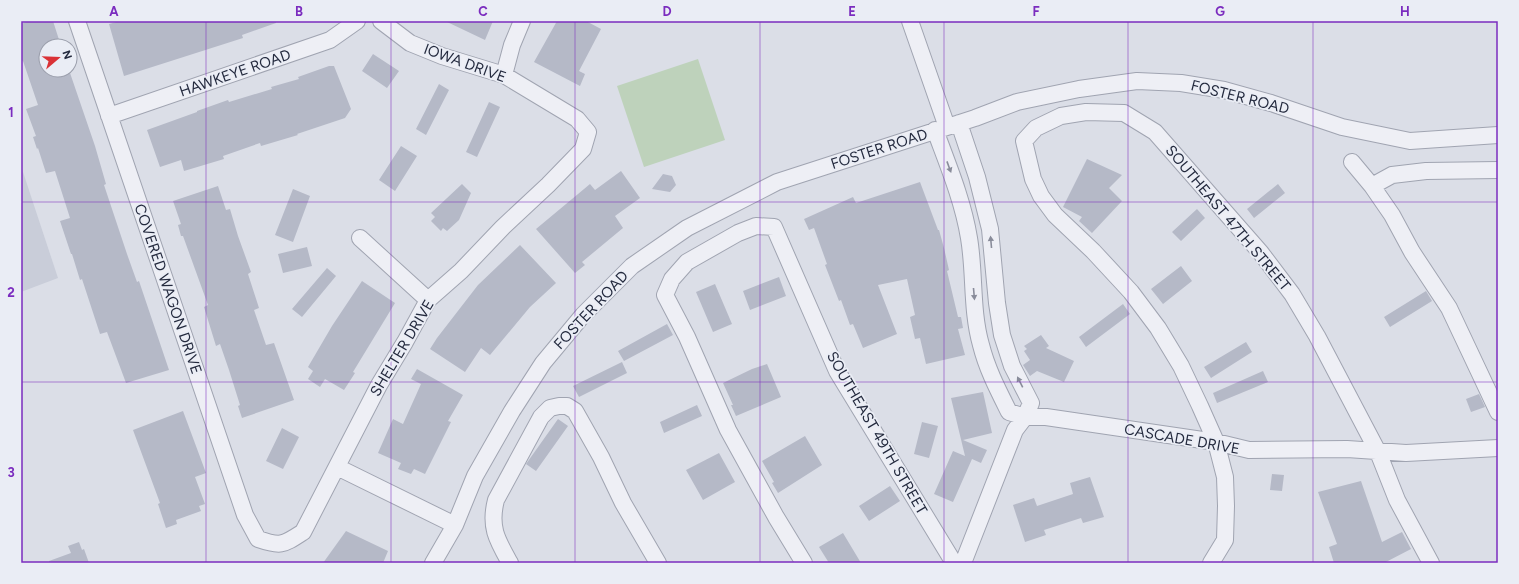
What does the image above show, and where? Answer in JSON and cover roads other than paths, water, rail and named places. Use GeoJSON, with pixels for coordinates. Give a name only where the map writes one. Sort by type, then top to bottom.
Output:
{"type":"FeatureCollection","features":[{"type":"Feature","properties":{"kind":"street","name":"COVERED WAGON DRIVE"},"geometry":{"type":"LineString","coordinates":[[78,21],[245,515],[258,539],[274,544]]}},
{"type":"Feature","properties":{"kind":"street","name":"HAWKEYE ROAD"},"geometry":{"type":"LineString","coordinates":[[109,116],[330,40],[358,21]]}},
{"type":"Feature","properties":{"kind":"street","name":"IOWA DRIVE"},"geometry":{"type":"LineString","coordinates":[[381,21],[410,43],[442,56],[504,75],[577,119],[588,132]]}},
{"type":"Feature","properties":{"kind":"street"},"geometry":{"type":"LineString","coordinates":[[504,75],[512,45],[522,21]]}},
{"type":"Feature","properties":{"kind":"street"},"geometry":{"type":"LineString","coordinates":[[910,21],[947,127],[956,186],[969,238],[975,312],[980,344],[990,374],[1009,412],[1025,417]]}},
{"type":"Feature","properties":{"kind":"street","name":"FOSTER ROAD"},"geometry":{"type":"LineString","coordinates":[[433,563],[454,525],[475,476],[512,411],[543,363],[583,315],[632,266],[687,228],[777,182],[947,127],[1017,102],[1079,89],[1137,81],[1181,83],[1224,90],[1271,103],[1342,127],[1410,141],[1498,135]]}},
{"type":"Feature","properties":{"kind":"street","name":"SOUTHEAST 47TH STREET"},"geometry":{"type":"LineString","coordinates":[[1216,442],[1181,366],[1158,328],[1130,292],[1093,251],[1055,215],[1041,196],[1033,179],[1024,141],[1036,128],[1061,116],[1086,112],[1124,113],[1155,132],[1261,253],[1292,294],[1317,336],[1378,452],[1400,505],[1431,563]]}},
{"type":"Feature","properties":{"kind":"street"},"geometry":{"type":"LineString","coordinates":[[947,127],[977,177],[990,229],[997,303],[1002,335],[1012,366],[1031,403],[1025,417],[1015,430],[963,563]]}},
{"type":"Feature","properties":{"kind":"street","name":"SHELTER DRIVE"},"geometry":{"type":"LineString","coordinates":[[274,544],[287,542],[303,532],[379,385],[406,342],[428,300],[461,271],[503,227],[583,149],[588,132]]}},
{"type":"Feature","properties":{"kind":"street"},"geometry":{"type":"LineString","coordinates":[[1352,162],[1372,186],[1392,215],[1412,252],[1449,308],[1498,412]]}},
{"type":"Feature","properties":{"kind":"street"},"geometry":{"type":"LineString","coordinates":[[1372,186],[1392,175],[1426,171],[1498,170]]}},
{"type":"Feature","properties":{"kind":"street","name":"SOUTHEAST 49TH STREET"},"geometry":{"type":"LineString","coordinates":[[804,563],[776,517],[728,430],[687,337],[665,295],[672,279],[687,262],[738,233],[756,226],[774,227],[838,371],[954,563]]}},
{"type":"Feature","properties":{"kind":"street"},"geometry":{"type":"LineString","coordinates":[[360,238],[428,300]]}},
{"type":"Feature","properties":{"kind":"street"},"geometry":{"type":"LineString","coordinates":[[510,563],[497,539],[493,524],[493,512],[496,500],[541,417],[550,408],[559,406],[567,406],[575,411],[601,457],[623,503],[658,563]]}},
{"type":"Feature","properties":{"kind":"street","name":"CASCADE DRIVE"},"geometry":{"type":"LineString","coordinates":[[1025,417],[1046,417],[1216,442],[1249,450],[1347,449],[1406,454],[1498,448]]}},
{"type":"Feature","properties":{"kind":"street"},"geometry":{"type":"LineString","coordinates":[[1211,563],[1225,540],[1226,477],[1216,442]]}},
{"type":"Feature","properties":{"kind":"street"},"geometry":{"type":"LineString","coordinates":[[337,467],[454,525]]}}]}
